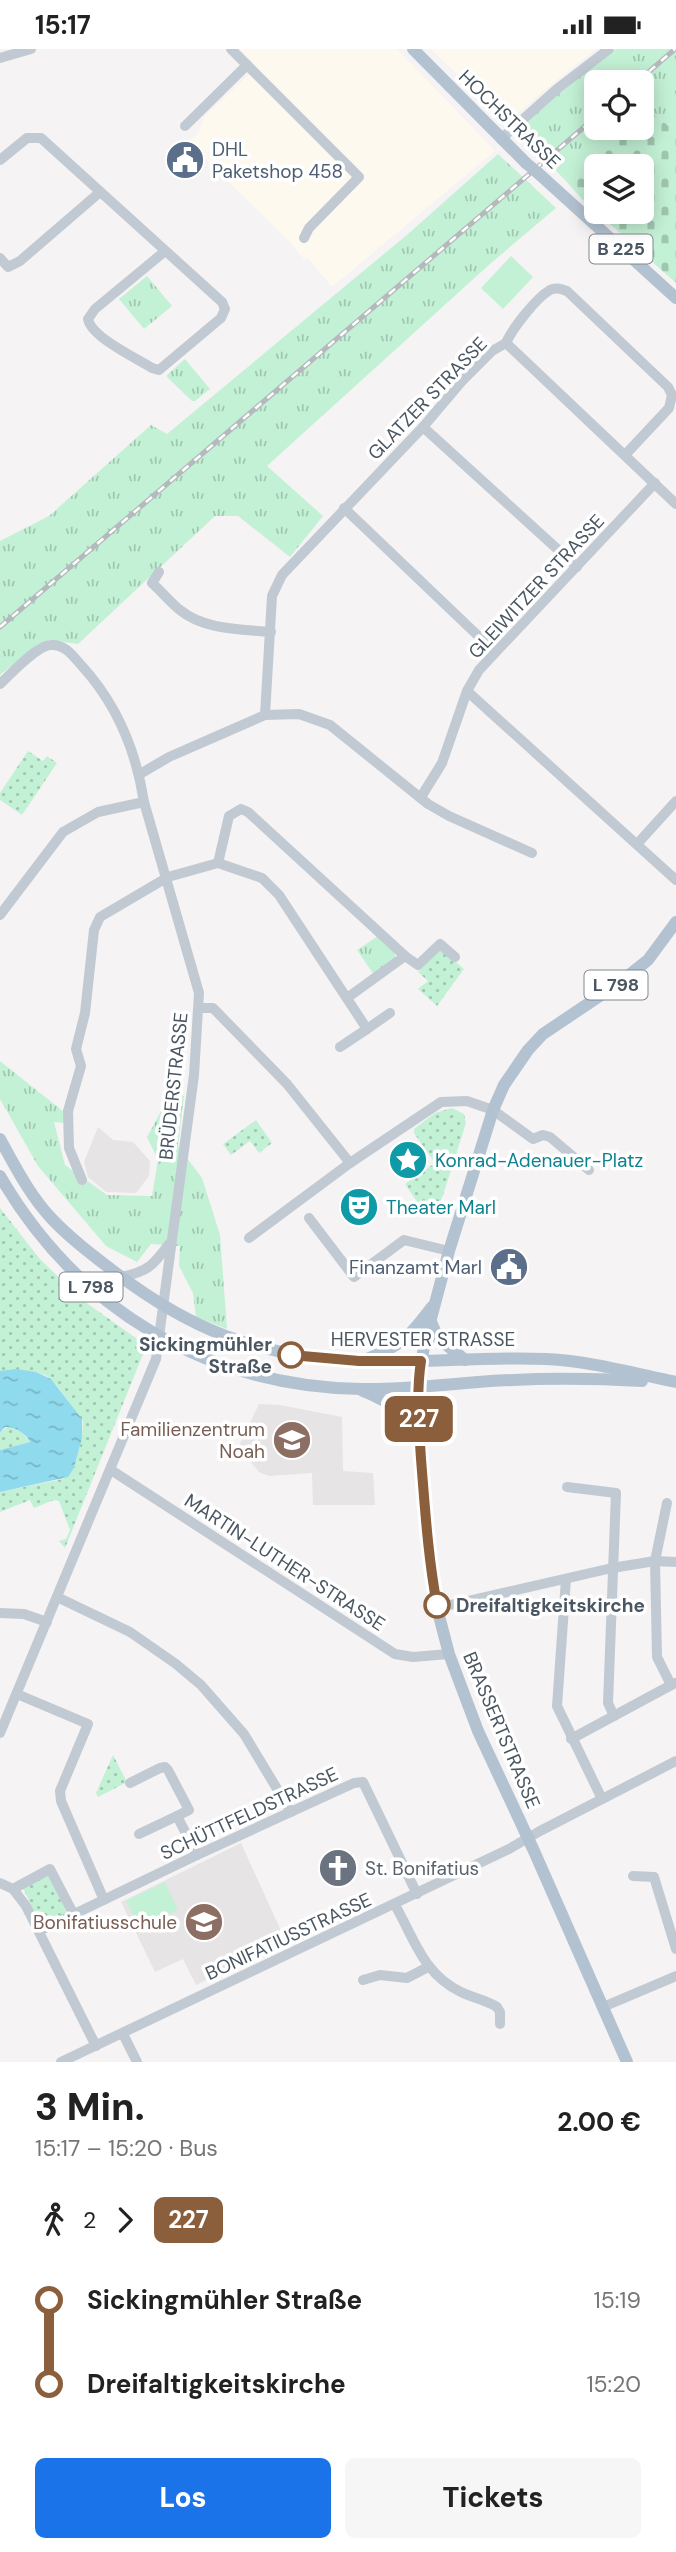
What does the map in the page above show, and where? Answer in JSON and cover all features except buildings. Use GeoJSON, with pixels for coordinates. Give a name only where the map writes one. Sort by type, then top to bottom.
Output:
{"type":"FeatureCollection","features":[{"type":"Feature","properties":{"kind":"main road","name":"HOCHSTRASSE"},"geometry":{"type":"LineString","coordinates":[[413,49],[526,163],[676,297]]}},
{"type":"Feature","properties":{"kind":"main road","name":"L 798"},"geometry":{"type":"LineString","coordinates":[[493,1110],[511,1072],[531,1046],[553,1026],[619,983],[648,960],[676,922]]}},
{"type":"Feature","properties":{"kind":"main road","name":"BRASSERTSTRASSE"},"geometry":{"type":"LineString","coordinates":[[493,1110],[449,1251],[430,1322],[417,1387],[429,1557],[437,1608],[449,1654],[469,1711],[627,2062]]}},
{"type":"Feature","properties":{"kind":"main road","name":"HERVESTER STRASSE"},"geometry":{"type":"LineString","coordinates":[[0,1139],[19,1174],[50,1217],[121,1277],[199,1327],[254,1346],[291,1355],[359,1361],[559,1360],[676,1382]]}},
{"type":"Feature","properties":{"kind":"main road","name":"HERVESTER STRASSE"},"geometry":{"type":"LineString","coordinates":[[0,1176],[53,1251],[94,1290],[178,1348],[255,1375],[304,1384],[358,1389],[513,1380],[610,1379],[676,1382]]}},
{"type":"Feature","properties":{"kind":"main road","name":"L 798"},"geometry":{"type":"LineString","coordinates":[[359,1361],[389,1350],[406,1340],[435,1304]]}},
{"type":"Feature","properties":{"kind":"main road"},"geometry":{"type":"LineString","coordinates":[[430,1322],[438,1338],[465,1360]]}},
{"type":"Feature","properties":{"kind":"main road","name":"L 798"},"geometry":{"type":"LineString","coordinates":[[358,1389],[397,1409],[414,1425],[420,1435]]}},
{"type":"Feature","properties":{"kind":"street"},"geometry":{"type":"LineString","coordinates":[[0,58],[31,49]]}},
{"type":"Feature","properties":{"kind":"street"},"geometry":{"type":"LineString","coordinates":[[231,49],[359,177],[309,227],[304,238]]}},
{"type":"Feature","properties":{"kind":"street"},"geometry":{"type":"LineString","coordinates":[[501,139],[557,89],[609,49]]}},
{"type":"Feature","properties":{"kind":"street"},"geometry":{"type":"LineString","coordinates":[[185,126],[247,65]]}},
{"type":"Feature","properties":{"kind":"street"},"geometry":{"type":"LineString","coordinates":[[0,160],[27,138],[41,138],[222,302],[225,309],[222,318],[159,369],[152,368],[99,335],[90,327],[88,319],[95,309],[164,252]]}},
{"type":"Feature","properties":{"kind":"street"},"geometry":{"type":"LineString","coordinates":[[0,258],[8,267],[20,261],[100,192]]}},
{"type":"Feature","properties":{"kind":"street"},"geometry":{"type":"LineString","coordinates":[[506,343],[516,326],[548,292],[558,288],[567,291],[628,348],[668,387],[672,395],[669,408],[625,455]]}},
{"type":"Feature","properties":{"kind":"street","name":"GLATZER STRASSE"},"geometry":{"type":"LineString","coordinates":[[265,715],[272,596],[282,575],[423,427],[462,381],[492,351],[506,343],[676,504]]}},
{"type":"Feature","properties":{"kind":"street"},"geometry":{"type":"LineString","coordinates":[[423,427],[577,567]]}},
{"type":"Feature","properties":{"kind":"street","name":"GLEIWITZER STRASSE"},"geometry":{"type":"LineString","coordinates":[[421,797],[442,763],[467,691],[479,670],[655,483]]}},
{"type":"Feature","properties":{"kind":"street"},"geometry":{"type":"LineString","coordinates":[[344,508],[494,652]]}},
{"type":"Feature","properties":{"kind":"street"},"geometry":{"type":"LineString","coordinates":[[159,572],[152,583],[182,612],[193,618],[219,626],[271,632]]}},
{"type":"Feature","properties":{"kind":"street","name":"BRÜDERSTRASSE"},"geometry":{"type":"LineString","coordinates":[[0,684],[41,648],[50,644],[62,646],[93,678],[110,702],[124,729],[140,774],[144,802],[168,877],[199,993],[194,1075],[160,1338]]}},
{"type":"Feature","properties":{"kind":"street"},"geometry":{"type":"LineString","coordinates":[[467,691],[676,880]]}},
{"type":"Feature","properties":{"kind":"street"},"geometry":{"type":"LineString","coordinates":[[140,774],[169,757],[265,715],[299,714],[320,720],[421,797],[449,815],[532,853]]}},
{"type":"Feature","properties":{"kind":"street"},"geometry":{"type":"LineString","coordinates":[[638,843],[676,801]]}},
{"type":"Feature","properties":{"kind":"street"},"geometry":{"type":"LineString","coordinates":[[0,915],[63,832],[98,812],[144,802]]}},
{"type":"Feature","properties":{"kind":"street"},"geometry":{"type":"LineString","coordinates":[[218,863],[229,816],[241,809],[248,812],[418,965],[440,944],[455,957]]}},
{"type":"Feature","properties":{"kind":"street"},"geometry":{"type":"LineString","coordinates":[[82,1180],[69,1148],[68,1111],[81,1066],[76,1049],[85,1013],[94,930],[100,917],[168,877],[218,863],[248,871],[270,884],[367,1029]]}},
{"type":"Feature","properties":{"kind":"street"},"geometry":{"type":"LineString","coordinates":[[347,998],[405,956]]}},
{"type":"Feature","properties":{"kind":"street"},"geometry":{"type":"LineString","coordinates":[[200,1009],[214,1008],[286,1084],[349,1163]]}},
{"type":"Feature","properties":{"kind":"street"},"geometry":{"type":"LineString","coordinates":[[340,1047],[390,1013]]}},
{"type":"Feature","properties":{"kind":"street"},"geometry":{"type":"LineString","coordinates":[[249,1238],[349,1163],[441,1102],[467,1101],[493,1110],[533,1139],[543,1135],[550,1137],[589,1170]]}},
{"type":"Feature","properties":{"kind":"street"},"geometry":{"type":"LineString","coordinates":[[309,1218],[355,1277],[404,1240],[449,1251]]}},
{"type":"Feature","properties":{"kind":"street"},"geometry":{"type":"LineString","coordinates":[[121,1277],[143,1272],[155,1263],[172,1241]]}},
{"type":"Feature","properties":{"kind":"street"},"geometry":{"type":"LineString","coordinates":[[0,1733],[156,1359],[160,1338]]}},
{"type":"Feature","properties":{"kind":"street","name":"MARTIN-LUTHER-STRASSE"},"geometry":{"type":"LineString","coordinates":[[111,1469],[395,1654],[413,1657],[449,1654]]}},
{"type":"Feature","properties":{"kind":"street"},"geometry":{"type":"LineString","coordinates":[[567,1487],[616,1493],[608,1703],[614,1716]]}},
{"type":"Feature","properties":{"kind":"street"},"geometry":{"type":"LineString","coordinates":[[571,1739],[673,1684],[657,1657],[655,1562],[667,1503]]}},
{"type":"Feature","properties":{"kind":"street"},"geometry":{"type":"LineString","coordinates":[[437,1608],[612,1568],[676,1562]]}},
{"type":"Feature","properties":{"kind":"street"},"geometry":{"type":"LineString","coordinates":[[566,1579],[557,1706],[602,1799]]}},
{"type":"Feature","properties":{"kind":"street"},"geometry":{"type":"LineString","coordinates":[[57,1597],[130,1632],[201,1685],[244,1734],[291,1812]]}},
{"type":"Feature","properties":{"kind":"street"},"geometry":{"type":"LineString","coordinates":[[0,1613],[24,1614],[47,1622]]}},
{"type":"Feature","properties":{"kind":"street"},"geometry":{"type":"LineString","coordinates":[[17,1694],[88,1724],[60,1791],[61,1801],[104,1900]]}},
{"type":"Feature","properties":{"kind":"street","name":"BONIFATIUSSTRASSE"},"geometry":{"type":"LineString","coordinates":[[61,2062],[395,1905],[676,1761]]}},
{"type":"Feature","properties":{"kind":"street"},"geometry":{"type":"LineString","coordinates":[[130,1783],[164,1767],[189,1810],[139,1834]]}},
{"type":"Feature","properties":{"kind":"street","name":"SCHÜTTFELDSTRASSE"},"geometry":{"type":"LineString","coordinates":[[39,1931],[197,1855],[354,1783],[363,1782],[417,1894]]}},
{"type":"Feature","properties":{"kind":"street"},"geometry":{"type":"LineString","coordinates":[[177,1816],[197,1855]]}},
{"type":"Feature","properties":{"kind":"street"},"geometry":{"type":"LineString","coordinates":[[13,1889],[50,1868],[74,1915]]}},
{"type":"Feature","properties":{"kind":"street"},"geometry":{"type":"LineString","coordinates":[[633,1876],[654,1877],[676,1949]]}},
{"type":"Feature","properties":{"kind":"street"},"geometry":{"type":"LineString","coordinates":[[0,1884],[13,1889],[39,1931],[96,2046]]}},
{"type":"Feature","properties":{"kind":"street"},"geometry":{"type":"LineString","coordinates":[[395,1905],[417,1951],[428,1967],[443,1981],[461,1992],[497,2007],[500,2011],[500,2024]]}},
{"type":"Feature","properties":{"kind":"street"},"geometry":{"type":"LineString","coordinates":[[363,1980],[380,1975],[407,1978],[428,1967]]}},
{"type":"Feature","properties":{"kind":"street"},"geometry":{"type":"LineString","coordinates":[[603,2007],[676,1976]]}},
{"type":"Feature","properties":{"kind":"street"},"geometry":{"type":"LineString","coordinates":[[123,2034],[137,2062]]}},
{"type":"Feature","properties":{"kind":"shaded area"},"geometry":{"type":"Polygon","coordinates":[[[240,49],[397,49],[495,151],[332,287],[308,258],[305,260],[190,144],[189,140],[198,134],[205,116],[257,67],[240,49]]]}},
{"type":"Feature","properties":{"kind":"shaded area"},"geometry":{"type":"Polygon","coordinates":[[[431,49],[596,49],[507,123],[431,49]]]}},
{"type":"Feature","properties":{"kind":"shaded area"},"geometry":{"type":"Polygon","coordinates":[[[98,1127],[113,1140],[133,1142],[150,1161],[149,1176],[136,1193],[106,1192],[88,1177],[84,1162],[98,1127]]]}},
{"type":"Feature","properties":{"kind":"shaded area","name":"Familienzentrum Noah"},"geometry":{"type":"Polygon","coordinates":[[[259,1404],[280,1405],[342,1417],[343,1471],[373,1473],[375,1505],[313,1505],[312,1473],[269,1476],[259,1472],[249,1460],[234,1456],[259,1404]]]}},
{"type":"Feature","properties":{"kind":"shaded area","name":"Bonifatiusschule"},"geometry":{"type":"Polygon","coordinates":[[[241,1843],[286,1942],[196,1985],[183,1959],[155,1972],[121,1902],[241,1843]]]}},
{"type":"Feature","properties":{"kind":"green space"},"geometry":{"type":"Polygon","coordinates":[[[616,49],[676,49],[676,120],[668,126],[654,112],[654,70],[589,70],[616,49]]]}},
{"type":"Feature","properties":{"kind":"green space"},"geometry":{"type":"Polygon","coordinates":[[[584,74],[584,140],[611,140],[595,154],[584,154],[584,164],[565,180],[518,132],[521,124],[584,74]]]}},
{"type":"Feature","properties":{"kind":"green space"},"geometry":{"type":"Polygon","coordinates":[[[654,112],[668,126],[676,120],[676,283],[610,224],[654,224],[654,154],[595,154],[611,140],[654,140],[654,112]]]}},
{"type":"Feature","properties":{"kind":"green space"},"geometry":{"type":"Polygon","coordinates":[[[498,154],[556,208],[491,263],[267,466],[323,516],[290,557],[238,516],[215,516],[78,644],[49,640],[39,644],[0,675],[0,541],[49,516],[151,425],[167,434],[408,234],[498,154]]]}},
{"type":"Feature","properties":{"kind":"green space"},"geometry":{"type":"Polygon","coordinates":[[[584,164],[584,201],[583,200],[565,180],[584,164]]]}},
{"type":"Feature","properties":{"kind":"green space"},"geometry":{"type":"Polygon","coordinates":[[[511,256],[533,277],[503,309],[481,288],[511,256]]]}},
{"type":"Feature","properties":{"kind":"green space"},"geometry":{"type":"Polygon","coordinates":[[[147,276],[172,306],[144,329],[119,299],[147,276]]]}},
{"type":"Feature","properties":{"kind":"green space"},"geometry":{"type":"Polygon","coordinates":[[[185,359],[210,389],[195,401],[167,377],[185,359]]]}},
{"type":"Feature","properties":{"kind":"green space"},"geometry":{"type":"Polygon","coordinates":[[[28,751],[43,761],[47,756],[57,763],[22,815],[0,800],[0,793],[28,751]]]}},
{"type":"Feature","properties":{"kind":"green space"},"geometry":{"type":"Polygon","coordinates":[[[378,936],[395,951],[395,959],[374,975],[357,950],[378,936]]]}},
{"type":"Feature","properties":{"kind":"green space"},"geometry":{"type":"Polygon","coordinates":[[[442,950],[464,969],[437,1006],[418,989],[428,981],[418,972],[442,950]]]}},
{"type":"Feature","properties":{"kind":"green space"},"geometry":{"type":"Polygon","coordinates":[[[0,1061],[64,1112],[64,1123],[54,1122],[65,1165],[107,1195],[152,1196],[158,1160],[147,1137],[172,1091],[184,1096],[178,1146],[202,1178],[220,1235],[227,1329],[196,1317],[193,1293],[179,1266],[180,1246],[151,1244],[137,1262],[106,1246],[38,1166],[0,1099],[0,1061]]]}},
{"type":"Feature","properties":{"kind":"green space"},"geometry":{"type":"Polygon","coordinates":[[[452,1108],[464,1114],[466,1123],[437,1210],[426,1215],[405,1184],[435,1163],[414,1133],[414,1129],[435,1113],[452,1108]]]}},
{"type":"Feature","properties":{"kind":"green space"},"geometry":{"type":"Polygon","coordinates":[[[256,1120],[272,1143],[259,1153],[250,1141],[231,1155],[223,1144],[256,1120]]]}},
{"type":"Feature","properties":{"kind":"green space"},"geometry":{"type":"Polygon","coordinates":[[[0,1208],[39,1258],[81,1299],[140,1341],[143,1354],[65,1548],[59,1541],[66,1539],[70,1530],[59,1501],[54,1500],[34,1508],[30,1500],[0,1512],[0,1492],[63,1479],[74,1468],[82,1438],[83,1421],[47,1376],[36,1372],[0,1371],[0,1208]]]}},
{"type":"Feature","properties":{"kind":"green space"},"geometry":{"type":"Polygon","coordinates":[[[8,1426],[21,1431],[30,1442],[0,1450],[0,1433],[8,1426]]]}},
{"type":"Feature","properties":{"kind":"green space"},"geometry":{"type":"Polygon","coordinates":[[[113,1755],[127,1782],[98,1797],[96,1793],[113,1755]]]}},
{"type":"Feature","properties":{"kind":"green space"},"geometry":{"type":"Polygon","coordinates":[[[49,1875],[67,1913],[41,1926],[23,1888],[49,1875]]]}},
{"type":"Feature","properties":{"kind":"green space"},"geometry":{"type":"Polygon","coordinates":[[[165,1882],[178,1910],[140,1929],[126,1901],[165,1882]]]}},
{"type":"Feature","properties":{"kind":"water"},"geometry":{"type":"Polygon","coordinates":[[[16,1369],[36,1372],[51,1379],[82,1419],[82,1438],[74,1468],[68,1477],[0,1492],[0,1450],[30,1442],[23,1433],[12,1428],[5,1427],[0,1433],[0,1371],[16,1369]]]}},
{"type":"Feature","properties":{"kind":"railway"},"geometry":{"type":"LineString","coordinates":[[651,70],[675,49]]}},
{"type":"Feature","properties":{"kind":"railway"},"geometry":{"type":"LineString","coordinates":[[0,627],[584,127]]}},
{"type":"Feature","properties":{"kind":"bus line","name":"227"},"geometry":{"type":"LineString","coordinates":[[291,1355],[332,1360],[421,1361],[417,1387],[420,1435],[429,1557],[437,1605]]}},
{"type":"Feature","properties":{"kind":"place","name":"DHL Paketshop 458"},"geometry":{"type":"Point","coordinates":[185,160]}},
{"type":"Feature","properties":{"kind":"place","name":"Konrad-Adenauer-Platz"},"geometry":{"type":"Point","coordinates":[408,1160]}},
{"type":"Feature","properties":{"kind":"place","name":"Theater Marl"},"geometry":{"type":"Point","coordinates":[359,1207]}},
{"type":"Feature","properties":{"kind":"place","name":"Finanzamt Marl"},"geometry":{"type":"Point","coordinates":[509,1267]}},
{"type":"Feature","properties":{"kind":"place","name":"Sickingmühler Straße"},"geometry":{"type":"Point","coordinates":[291,1355]}},
{"type":"Feature","properties":{"kind":"place","name":"Familienzentrum Noah"},"geometry":{"type":"Point","coordinates":[292,1440]}},
{"type":"Feature","properties":{"kind":"place","name":"Dreifaltigkeitskirche"},"geometry":{"type":"Point","coordinates":[437,1605]}},
{"type":"Feature","properties":{"kind":"place","name":"St. Bonifatius"},"geometry":{"type":"Point","coordinates":[338,1868]}},
{"type":"Feature","properties":{"kind":"place","name":"Bonifatiusschule"},"geometry":{"type":"Point","coordinates":[204,1922]}}]}
